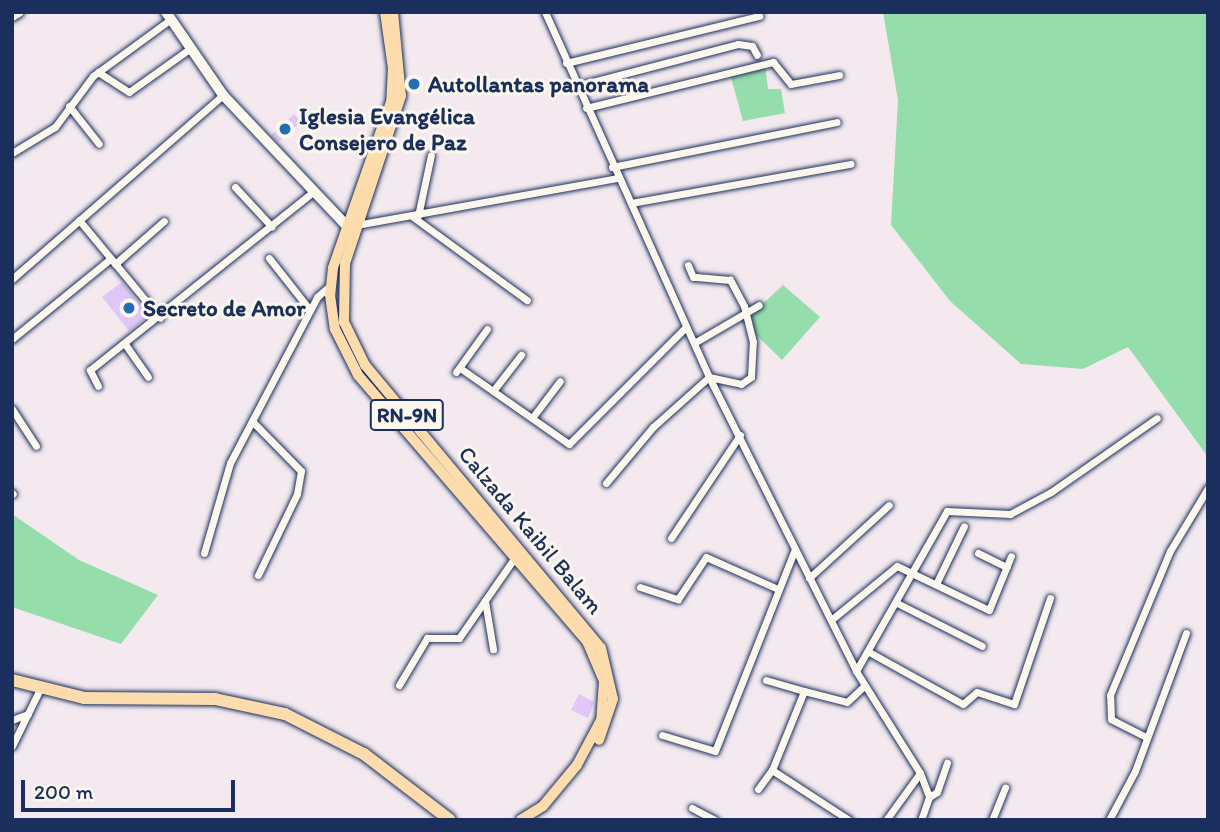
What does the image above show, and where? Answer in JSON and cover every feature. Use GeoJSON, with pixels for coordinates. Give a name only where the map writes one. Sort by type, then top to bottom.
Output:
{"type":"FeatureCollection","features":[{"type":"Feature","properties":{"kind":"highway"},"geometry":{"type":"LineString","coordinates":[[12,680],[40,689],[123,701],[215,699],[285,714],[364,754],[450,820]]}},
{"type":"Feature","properties":{"kind":"main road","name":"Calzada Kaibil Balam"},"geometry":{"type":"LineString","coordinates":[[385,12],[393,68],[391,103],[331,285],[335,329],[358,375],[587,640],[604,681],[601,720],[577,765]]}},
{"type":"Feature","properties":{"kind":"main road","name":"Calzada Kaibil Balam"},"geometry":{"type":"LineString","coordinates":[[393,12],[402,64],[400,104],[352,225],[341,299],[355,351],[605,656],[613,691],[611,716],[597,743],[536,816],[521,820]]}},
{"type":"Feature","properties":{"kind":"street"},"geometry":{"type":"LineString","coordinates":[[12,18],[20,12]]}},
{"type":"Feature","properties":{"kind":"street"},"geometry":{"type":"LineString","coordinates":[[545,12],[612,167],[709,377],[856,671],[920,773],[929,797]]}},
{"type":"Feature","properties":{"kind":"street"},"geometry":{"type":"LineString","coordinates":[[12,153],[55,127],[68,106],[98,72],[169,16],[223,95],[312,193],[352,225],[415,217],[617,178]]}},
{"type":"Feature","properties":{"kind":"street"},"geometry":{"type":"LineString","coordinates":[[566,63],[759,16]]}},
{"type":"Feature","properties":{"kind":"street"},"geometry":{"type":"LineString","coordinates":[[577,86],[738,44],[752,47],[757,55]]}},
{"type":"Feature","properties":{"kind":"street"},"geometry":{"type":"LineString","coordinates":[[98,72],[129,92],[191,48]]}},
{"type":"Feature","properties":{"kind":"street"},"geometry":{"type":"LineString","coordinates":[[586,108],[773,62],[792,84],[839,75]]}},
{"type":"Feature","properties":{"kind":"street"},"geometry":{"type":"LineString","coordinates":[[12,279],[223,95]]}},
{"type":"Feature","properties":{"kind":"street"},"geometry":{"type":"LineString","coordinates":[[68,106],[99,144]]}},
{"type":"Feature","properties":{"kind":"street"},"geometry":{"type":"LineString","coordinates":[[612,167],[836,122]]}},
{"type":"Feature","properties":{"kind":"street"},"geometry":{"type":"LineString","coordinates":[[415,217],[431,155]]}},
{"type":"Feature","properties":{"kind":"street"},"geometry":{"type":"LineString","coordinates":[[631,204],[851,164]]}},
{"type":"Feature","properties":{"kind":"street"},"geometry":{"type":"LineString","coordinates":[[235,187],[272,227]]}},
{"type":"Feature","properties":{"kind":"street"},"geometry":{"type":"LineString","coordinates":[[98,386],[90,371],[160,318],[312,193]]}},
{"type":"Feature","properties":{"kind":"street"},"geometry":{"type":"LineString","coordinates":[[415,217],[527,300]]}},
{"type":"Feature","properties":{"kind":"street"},"geometry":{"type":"LineString","coordinates":[[79,220],[160,318]]}},
{"type":"Feature","properties":{"kind":"street"},"geometry":{"type":"LineString","coordinates":[[12,339],[164,221]]}},
{"type":"Feature","properties":{"kind":"street"},"geometry":{"type":"LineString","coordinates":[[269,258],[310,310]]}},
{"type":"Feature","properties":{"kind":"street"},"geometry":{"type":"LineString","coordinates":[[688,265],[693,277],[730,281],[746,312],[753,342],[751,377],[741,384],[709,377]]}},
{"type":"Feature","properties":{"kind":"street"},"geometry":{"type":"LineString","coordinates":[[204,553],[230,463],[310,310],[331,285]]}},
{"type":"Feature","properties":{"kind":"street"},"geometry":{"type":"LineString","coordinates":[[694,344],[759,305]]}},
{"type":"Feature","properties":{"kind":"street"},"geometry":{"type":"LineString","coordinates":[[487,328],[458,370],[532,418],[563,443],[573,443],[686,327]]}},
{"type":"Feature","properties":{"kind":"street"},"geometry":{"type":"LineString","coordinates":[[125,344],[148,377]]}},
{"type":"Feature","properties":{"kind":"street"},"geometry":{"type":"LineString","coordinates":[[493,391],[521,355]]}},
{"type":"Feature","properties":{"kind":"street"},"geometry":{"type":"LineString","coordinates":[[606,483],[653,427],[709,377]]}},
{"type":"Feature","properties":{"kind":"street"},"geometry":{"type":"LineString","coordinates":[[532,418],[560,381]]}},
{"type":"Feature","properties":{"kind":"street"},"geometry":{"type":"LineString","coordinates":[[12,409],[36,446]]}},
{"type":"Feature","properties":{"kind":"street"},"geometry":{"type":"LineString","coordinates":[[856,671],[914,574],[947,511],[1010,513],[1051,492],[1157,418]]}},
{"type":"Feature","properties":{"kind":"street"},"geometry":{"type":"LineString","coordinates":[[252,421],[301,471],[297,494],[258,575]]}},
{"type":"Feature","properties":{"kind":"street"},"geometry":{"type":"LineString","coordinates":[[671,538],[740,435]]}},
{"type":"Feature","properties":{"kind":"street"},"geometry":{"type":"LineString","coordinates":[[1146,737],[1111,719],[1110,695],[1170,551],[1208,488]]}},
{"type":"Feature","properties":{"kind":"street"},"geometry":{"type":"LineString","coordinates":[[809,578],[889,505]]}},
{"type":"Feature","properties":{"kind":"street"},"geometry":{"type":"LineString","coordinates":[[936,584],[964,526]]}},
{"type":"Feature","properties":{"kind":"street"},"geometry":{"type":"LineString","coordinates":[[662,735],[715,751],[795,549]]}},
{"type":"Feature","properties":{"kind":"street"},"geometry":{"type":"LineString","coordinates":[[978,553],[1007,567]]}},
{"type":"Feature","properties":{"kind":"street"},"geometry":{"type":"LineString","coordinates":[[831,620],[894,567],[989,610],[1012,556]]}},
{"type":"Feature","properties":{"kind":"street"},"geometry":{"type":"LineString","coordinates":[[399,685],[420,645],[427,638],[459,638],[515,557]]}},
{"type":"Feature","properties":{"kind":"street"},"geometry":{"type":"LineString","coordinates":[[640,587],[678,600],[706,557],[778,589]]}},
{"type":"Feature","properties":{"kind":"street"},"geometry":{"type":"LineString","coordinates":[[869,652],[963,704],[977,692],[1011,705],[1050,598]]}},
{"type":"Feature","properties":{"kind":"street"},"geometry":{"type":"LineString","coordinates":[[485,600],[492,649]]}},
{"type":"Feature","properties":{"kind":"street"},"geometry":{"type":"LineString","coordinates":[[897,603],[982,646]]}},
{"type":"Feature","properties":{"kind":"street"},"geometry":{"type":"LineString","coordinates":[[1109,820],[1146,737],[1186,633]]}},
{"type":"Feature","properties":{"kind":"street"},"geometry":{"type":"LineString","coordinates":[[766,680],[847,702],[864,686]]}},
{"type":"Feature","properties":{"kind":"street"},"geometry":{"type":"LineString","coordinates":[[12,746],[40,689]]}},
{"type":"Feature","properties":{"kind":"street"},"geometry":{"type":"LineString","coordinates":[[758,789],[772,770],[804,691]]}},
{"type":"Feature","properties":{"kind":"street"},"geometry":{"type":"LineString","coordinates":[[12,720],[28,714]]}},
{"type":"Feature","properties":{"kind":"street"},"geometry":{"type":"LineString","coordinates":[[921,820],[929,797],[937,792],[947,763]]}},
{"type":"Feature","properties":{"kind":"street"},"geometry":{"type":"LineString","coordinates":[[772,770],[849,820]]}},
{"type":"Feature","properties":{"kind":"street"},"geometry":{"type":"LineString","coordinates":[[886,820],[920,773]]}},
{"type":"Feature","properties":{"kind":"street"},"geometry":{"type":"LineString","coordinates":[[992,820],[1005,788]]}},
{"type":"Feature","properties":{"kind":"street"},"geometry":{"type":"LineString","coordinates":[[692,808],[715,820]]}},
{"type":"Feature","properties":{"kind":"green space"},"geometry":{"type":"Polygon","coordinates":[[[883,12],[1208,12],[1208,457],[1128,347],[1083,369],[1021,364],[950,301],[891,225],[898,100],[883,12]]]}},
{"type":"Feature","properties":{"kind":"green space"},"geometry":{"type":"Polygon","coordinates":[[[765,65],[768,89],[781,89],[785,113],[743,121],[730,74],[765,65]]]}},
{"type":"Feature","properties":{"kind":"green space"},"geometry":{"type":"Polygon","coordinates":[[[783,285],[820,317],[782,360],[743,322],[783,285]]]}},
{"type":"Feature","properties":{"kind":"green space"},"geometry":{"type":"Polygon","coordinates":[[[12,514],[79,560],[158,595],[121,644],[12,607],[12,514]]]}},
{"type":"Feature","properties":{"kind":"building","name":"Iglesia Evangélica Consejero de Paz"},"geometry":{"type":"Polygon","coordinates":[[[294,114],[301,122],[278,142],[271,135],[294,114]]]}},
{"type":"Feature","properties":{"kind":"building","name":"Secreto de Amor"},"geometry":{"type":"Polygon","coordinates":[[[122,282],[149,315],[129,331],[102,297],[122,282]]]}},
{"type":"Feature","properties":{"kind":"building"},"geometry":{"type":"Polygon","coordinates":[[[579,694],[594,702],[588,718],[571,710],[579,694]]]}},
{"type":"Feature","properties":{"kind":"place","name":"Autollantas panorama"},"geometry":{"type":"Point","coordinates":[414,84]}},
{"type":"Feature","properties":{"kind":"place","name":"Iglesia Evangélica Consejero de Paz"},"geometry":{"type":"Point","coordinates":[285,129]}},
{"type":"Feature","properties":{"kind":"place","name":"Secreto de Amor"},"geometry":{"type":"Point","coordinates":[129,308]}}]}
